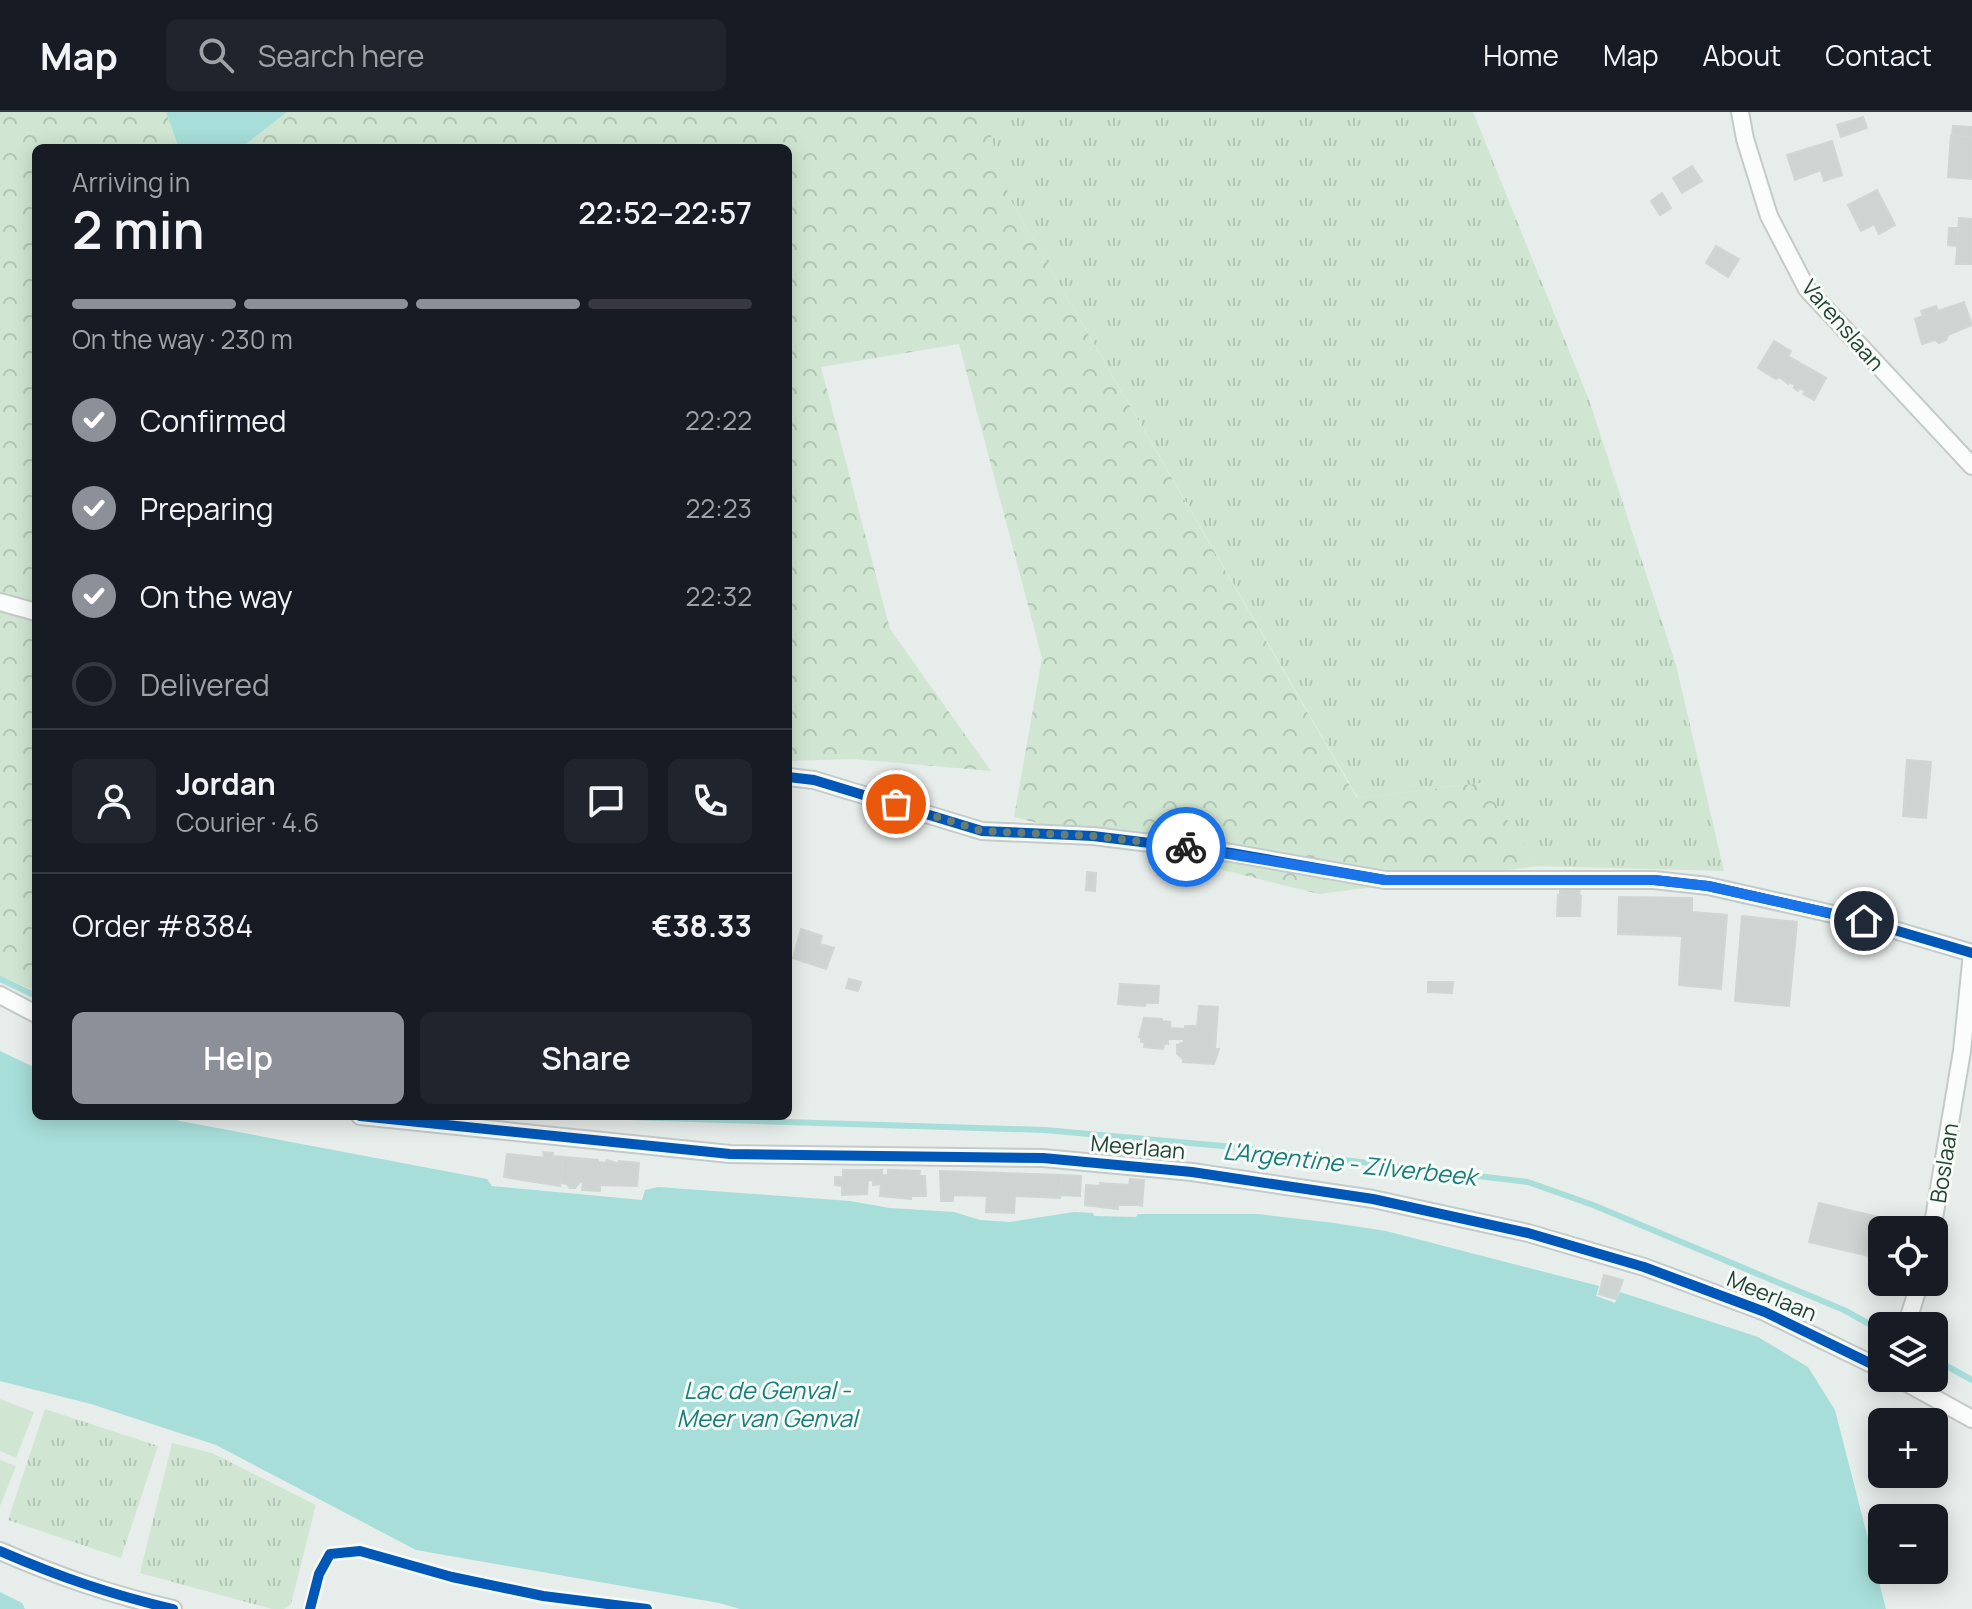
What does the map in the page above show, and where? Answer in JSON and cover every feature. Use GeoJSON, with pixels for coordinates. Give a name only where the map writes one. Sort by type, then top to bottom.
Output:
{"type":"FeatureCollection","features":[{"type":"Feature","properties":{"kind":"street","name":"Varenslaan"},"geometry":{"type":"LineString","coordinates":[[1740,112],[1745,139],[1769,216],[1807,289],[1972,466]]}},
{"type":"Feature","properties":{"kind":"street"},"geometry":{"type":"LineString","coordinates":[[0,602],[32,611]]}},
{"type":"Feature","properties":{"kind":"street"},"geometry":{"type":"LineString","coordinates":[[792,777],[814,780],[982,831],[1093,836],[1231,853],[1385,880],[1654,880],[1708,886],[1864,921],[1972,953]]}},
{"type":"Feature","properties":{"kind":"street","name":"Boslaan"},"geometry":{"type":"LineString","coordinates":[[1934,1216],[1971,985],[1972,953]]}},
{"type":"Feature","properties":{"kind":"street"},"geometry":{"type":"LineString","coordinates":[[0,995],[32,1012]]}},
{"type":"Feature","properties":{"kind":"street","name":"Meerlaan"},"geometry":{"type":"LineString","coordinates":[[399,1120],[730,1154],[1043,1158],[1192,1172],[1373,1199],[1528,1233],[1644,1267],[1765,1312],[1868,1362]]}},
{"type":"Feature","properties":{"kind":"street"},"geometry":{"type":"LineString","coordinates":[[1923,1392],[1972,1419]]}},
{"type":"Feature","properties":{"kind":"street"},"geometry":{"type":"LineString","coordinates":[[0,1551],[65,1579],[127,1599],[173,1609]]}},
{"type":"Feature","properties":{"kind":"green space"},"geometry":{"type":"Polygon","coordinates":[[[0,112],[166,112],[178,144],[32,144],[32,989],[0,976],[0,112]]]}},
{"type":"Feature","properties":{"kind":"green space"},"geometry":{"type":"Polygon","coordinates":[[[287,112],[984,112],[1010,199],[1357,798],[1482,783],[1539,866],[1319,894],[1014,817],[1042,658],[959,344],[821,367],[890,629],[991,771],[853,759],[792,761],[792,144],[246,144],[287,112]]]}},
{"type":"Feature","properties":{"kind":"green space"},"geometry":{"type":"Polygon","coordinates":[[[982,112],[1473,112],[1589,400],[1676,665],[1724,871],[1539,866],[1481,783],[1358,798],[1010,199],[982,112]]]}},
{"type":"Feature","properties":{"kind":"green space"},"geometry":{"type":"Polygon","coordinates":[[[0,1399],[34,1412],[16,1458],[0,1451],[0,1399]]]}},
{"type":"Feature","properties":{"kind":"green space"},"geometry":{"type":"Polygon","coordinates":[[[45,1409],[158,1446],[121,1558],[8,1520],[45,1409]]]}},
{"type":"Feature","properties":{"kind":"green space"},"geometry":{"type":"Polygon","coordinates":[[[172,1443],[212,1453],[316,1505],[291,1604],[284,1609],[272,1609],[140,1573],[172,1443]]]}},
{"type":"Feature","properties":{"kind":"green space"},"geometry":{"type":"Polygon","coordinates":[[[0,1460],[16,1466],[0,1506],[0,1460]]]}},
{"type":"Feature","properties":{"kind":"water"},"geometry":{"type":"Polygon","coordinates":[[[166,112],[287,112],[246,144],[178,144],[166,112]]]}},
{"type":"Feature","properties":{"kind":"water","name":"Lac de Genval - Meer van Genval"},"geometry":{"type":"Polygon","coordinates":[[[0,1051],[32,1066],[32,1120],[177,1120],[487,1179],[492,1186],[642,1200],[645,1190],[658,1187],[850,1201],[890,1208],[954,1212],[980,1220],[1010,1222],[1074,1212],[1136,1217],[1138,1214],[1258,1214],[1386,1231],[1599,1286],[1596,1296],[1615,1303],[1620,1292],[1758,1337],[1808,1367],[1835,1410],[1868,1539],[1868,1584],[1880,1584],[1886,1609],[740,1609],[416,1550],[216,1445],[91,1404],[0,1381],[0,1051]]]}},
{"type":"Feature","properties":{"kind":"water"},"geometry":{"type":"Polygon","coordinates":[[[0,1592],[22,1603],[25,1609],[0,1609],[0,1592]]]}},
{"type":"Feature","properties":{"kind":"building"},"geometry":{"type":"Polygon","coordinates":[[[1863,117],[1867,128],[1841,137],[1837,125],[1863,117]]]}},
{"type":"Feature","properties":{"kind":"building"},"geometry":{"type":"Polygon","coordinates":[[[1953,126],[1972,127],[1972,137],[1952,135],[1953,126]]]}},
{"type":"Feature","properties":{"kind":"building"},"geometry":{"type":"Polygon","coordinates":[[[1951,135],[1972,137],[1971,179],[1948,177],[1951,135]]]}},
{"type":"Feature","properties":{"kind":"building"},"geometry":{"type":"Polygon","coordinates":[[[1832,141],[1842,175],[1824,181],[1821,170],[1795,180],[1787,155],[1832,141]]]}},
{"type":"Feature","properties":{"kind":"building"},"geometry":{"type":"Polygon","coordinates":[[[1692,166],[1702,181],[1682,193],[1673,178],[1692,166]]]}},
{"type":"Feature","properties":{"kind":"building"},"geometry":{"type":"Polygon","coordinates":[[[1877,190],[1895,225],[1879,234],[1874,224],[1861,231],[1848,205],[1877,190]]]}},
{"type":"Feature","properties":{"kind":"building"},"geometry":{"type":"Polygon","coordinates":[[[1662,193],[1671,208],[1660,215],[1651,201],[1662,193]]]}},
{"type":"Feature","properties":{"kind":"building"},"geometry":{"type":"Polygon","coordinates":[[[1959,218],[1972,219],[1972,264],[1956,264],[1959,218]]]}},
{"type":"Feature","properties":{"kind":"building"},"geometry":{"type":"Polygon","coordinates":[[[1949,228],[1958,228],[1957,246],[1948,245],[1949,228]]]}},
{"type":"Feature","properties":{"kind":"building"},"geometry":{"type":"Polygon","coordinates":[[[1716,246],[1739,259],[1728,277],[1706,263],[1716,246]]]}},
{"type":"Feature","properties":{"kind":"building"},"geometry":{"type":"Polygon","coordinates":[[[1964,302],[1972,325],[1948,335],[1946,340],[1939,343],[1935,340],[1922,344],[1915,319],[1964,302]]]}},
{"type":"Feature","properties":{"kind":"building"},"geometry":{"type":"Polygon","coordinates":[[[1936,306],[1938,311],[1923,316],[1921,311],[1936,306]]]}},
{"type":"Feature","properties":{"kind":"building"},"geometry":{"type":"Polygon","coordinates":[[[1774,341],[1791,351],[1788,356],[1826,378],[1814,400],[1803,394],[1805,391],[1800,388],[1798,391],[1794,388],[1795,385],[1788,384],[1780,377],[1776,379],[1758,368],[1774,341]]]}},
{"type":"Feature","properties":{"kind":"building"},"geometry":{"type":"Polygon","coordinates":[[[1907,760],[1931,762],[1926,818],[1903,816],[1907,760]]]}},
{"type":"Feature","properties":{"kind":"building"},"geometry":{"type":"Polygon","coordinates":[[[1087,872],[1096,873],[1095,891],[1086,890],[1087,872]]]}},
{"type":"Feature","properties":{"kind":"building"},"geometry":{"type":"Polygon","coordinates":[[[1580,887],[1579,896],[1560,895],[1560,888],[1580,887]]]}},
{"type":"Feature","properties":{"kind":"building"},"geometry":{"type":"Polygon","coordinates":[[[1558,895],[1581,896],[1580,916],[1557,916],[1558,895]]]}},
{"type":"Feature","properties":{"kind":"building"},"geometry":{"type":"Polygon","coordinates":[[[1619,897],[1692,898],[1692,912],[1727,915],[1721,989],[1679,985],[1682,936],[1618,934],[1619,897]]]}},
{"type":"Feature","properties":{"kind":"building"},"geometry":{"type":"Polygon","coordinates":[[[1742,916],[1797,922],[1789,1006],[1735,1001],[1742,916]]]}},
{"type":"Feature","properties":{"kind":"building"},"geometry":{"type":"Polygon","coordinates":[[[801,929],[822,936],[820,944],[834,948],[826,969],[793,958],[801,929]]]}},
{"type":"Feature","properties":{"kind":"building"},"geometry":{"type":"Polygon","coordinates":[[[849,979],[861,982],[858,991],[846,988],[849,979]]]}},
{"type":"Feature","properties":{"kind":"building"},"geometry":{"type":"Polygon","coordinates":[[[1428,982],[1453,982],[1452,993],[1428,992],[1428,982]]]}},
{"type":"Feature","properties":{"kind":"building"},"geometry":{"type":"Polygon","coordinates":[[[1120,984],[1159,986],[1158,1003],[1146,1003],[1145,1006],[1118,1004],[1120,984]]]}},
{"type":"Feature","properties":{"kind":"building"},"geometry":{"type":"Polygon","coordinates":[[[1199,1006],[1218,1007],[1215,1049],[1219,1049],[1214,1064],[1183,1062],[1177,1054],[1177,1045],[1184,1039],[1168,1039],[1163,1049],[1144,1047],[1145,1042],[1141,1042],[1139,1037],[1144,1018],[1162,1019],[1170,1022],[1170,1028],[1185,1029],[1185,1026],[1197,1026],[1199,1006]]]}},
{"type":"Feature","properties":{"kind":"building"},"geometry":{"type":"Polygon","coordinates":[[[543,1152],[553,1153],[552,1162],[545,1161],[543,1152]]]}},
{"type":"Feature","properties":{"kind":"building"},"geometry":{"type":"Polygon","coordinates":[[[507,1154],[545,1158],[545,1161],[552,1162],[552,1156],[564,1157],[560,1186],[504,1177],[507,1154]]]}},
{"type":"Feature","properties":{"kind":"building"},"geometry":{"type":"Polygon","coordinates":[[[564,1157],[605,1163],[607,1160],[619,1164],[619,1161],[639,1163],[637,1186],[580,1182],[575,1188],[570,1188],[561,1183],[564,1157]]]}},
{"type":"Feature","properties":{"kind":"building"},"geometry":{"type":"Polygon","coordinates":[[[843,1170],[882,1170],[882,1175],[925,1176],[926,1196],[911,1196],[911,1199],[880,1196],[881,1184],[873,1185],[873,1180],[868,1181],[867,1194],[842,1195],[842,1186],[835,1185],[835,1177],[843,1177],[843,1170]]]}},
{"type":"Feature","properties":{"kind":"building"},"geometry":{"type":"Polygon","coordinates":[[[888,1170],[920,1171],[919,1176],[888,1175],[888,1170]]]}},
{"type":"Feature","properties":{"kind":"building"},"geometry":{"type":"Polygon","coordinates":[[[940,1171],[1061,1175],[1060,1198],[1015,1196],[1014,1213],[986,1212],[987,1196],[953,1195],[953,1201],[941,1201],[940,1171]]]}},
{"type":"Feature","properties":{"kind":"building"},"geometry":{"type":"Polygon","coordinates":[[[1061,1175],[1081,1176],[1080,1196],[1060,1195],[1061,1175]]]}},
{"type":"Feature","properties":{"kind":"building"},"geometry":{"type":"Polygon","coordinates":[[[1130,1179],[1140,1180],[1138,1205],[1118,1205],[1118,1209],[1085,1205],[1086,1185],[1129,1185],[1130,1179]]]}},
{"type":"Feature","properties":{"kind":"building"},"geometry":{"type":"Polygon","coordinates":[[[1140,1180],[1144,1180],[1142,1206],[1138,1205],[1140,1180]]]}},
{"type":"Feature","properties":{"kind":"building"},"geometry":{"type":"Polygon","coordinates":[[[583,1182],[600,1185],[600,1191],[582,1190],[583,1182]]]}},
{"type":"Feature","properties":{"kind":"building"},"geometry":{"type":"Polygon","coordinates":[[[1819,1203],[1874,1216],[1868,1216],[1868,1256],[1809,1242],[1819,1203]]]}},
{"type":"Feature","properties":{"kind":"building"},"geometry":{"type":"Polygon","coordinates":[[[1604,1275],[1623,1280],[1616,1299],[1599,1294],[1604,1275]]]}},
{"type":"Feature","properties":{"kind":"waterway","name":"L'Argentine - Zilverbeek"},"geometry":{"type":"LineString","coordinates":[[0,979],[32,994]]}},
{"type":"Feature","properties":{"kind":"waterway","name":"L'Argentine - Zilverbeek"},"geometry":{"type":"LineString","coordinates":[[726,1120],[1045,1130],[1234,1147],[1528,1182],[1593,1205],[1844,1310],[1868,1323]]}},
{"type":"Feature","properties":{"kind":"waterway","name":"L'Argentine - Zilverbeek"},"geometry":{"type":"LineString","coordinates":[[1948,1367],[1972,1380]]}},
{"type":"Feature","properties":{"kind":"cycle path"},"geometry":{"type":"LineString","coordinates":[[792,777],[814,780],[982,831],[1093,836],[1231,853],[1385,880],[1654,880],[1708,886],[1864,921],[1972,953]]}},
{"type":"Feature","properties":{"kind":"cycle path"},"geometry":{"type":"LineString","coordinates":[[399,1120],[730,1154],[1043,1158],[1192,1172],[1373,1199],[1528,1233],[1644,1267],[1765,1312],[1868,1362]]}},
{"type":"Feature","properties":{"kind":"cycle path"},"geometry":{"type":"LineString","coordinates":[[0,1551],[85,1584],[173,1609]]}},
{"type":"Feature","properties":{"kind":"cycle path"},"geometry":{"type":"LineString","coordinates":[[310,1609],[319,1574],[330,1554],[360,1551],[452,1577],[543,1596],[647,1609]]}},
{"type":"Feature","properties":{"kind":"way so far"},"geometry":{"type":"LineString","coordinates":[[896,804],[982,831],[1093,836],[1186,847]]}},
{"type":"Feature","properties":{"kind":"route"},"geometry":{"type":"LineString","coordinates":[[1186,847],[1385,880],[1654,880],[1752,894],[1864,921]]}}]}
